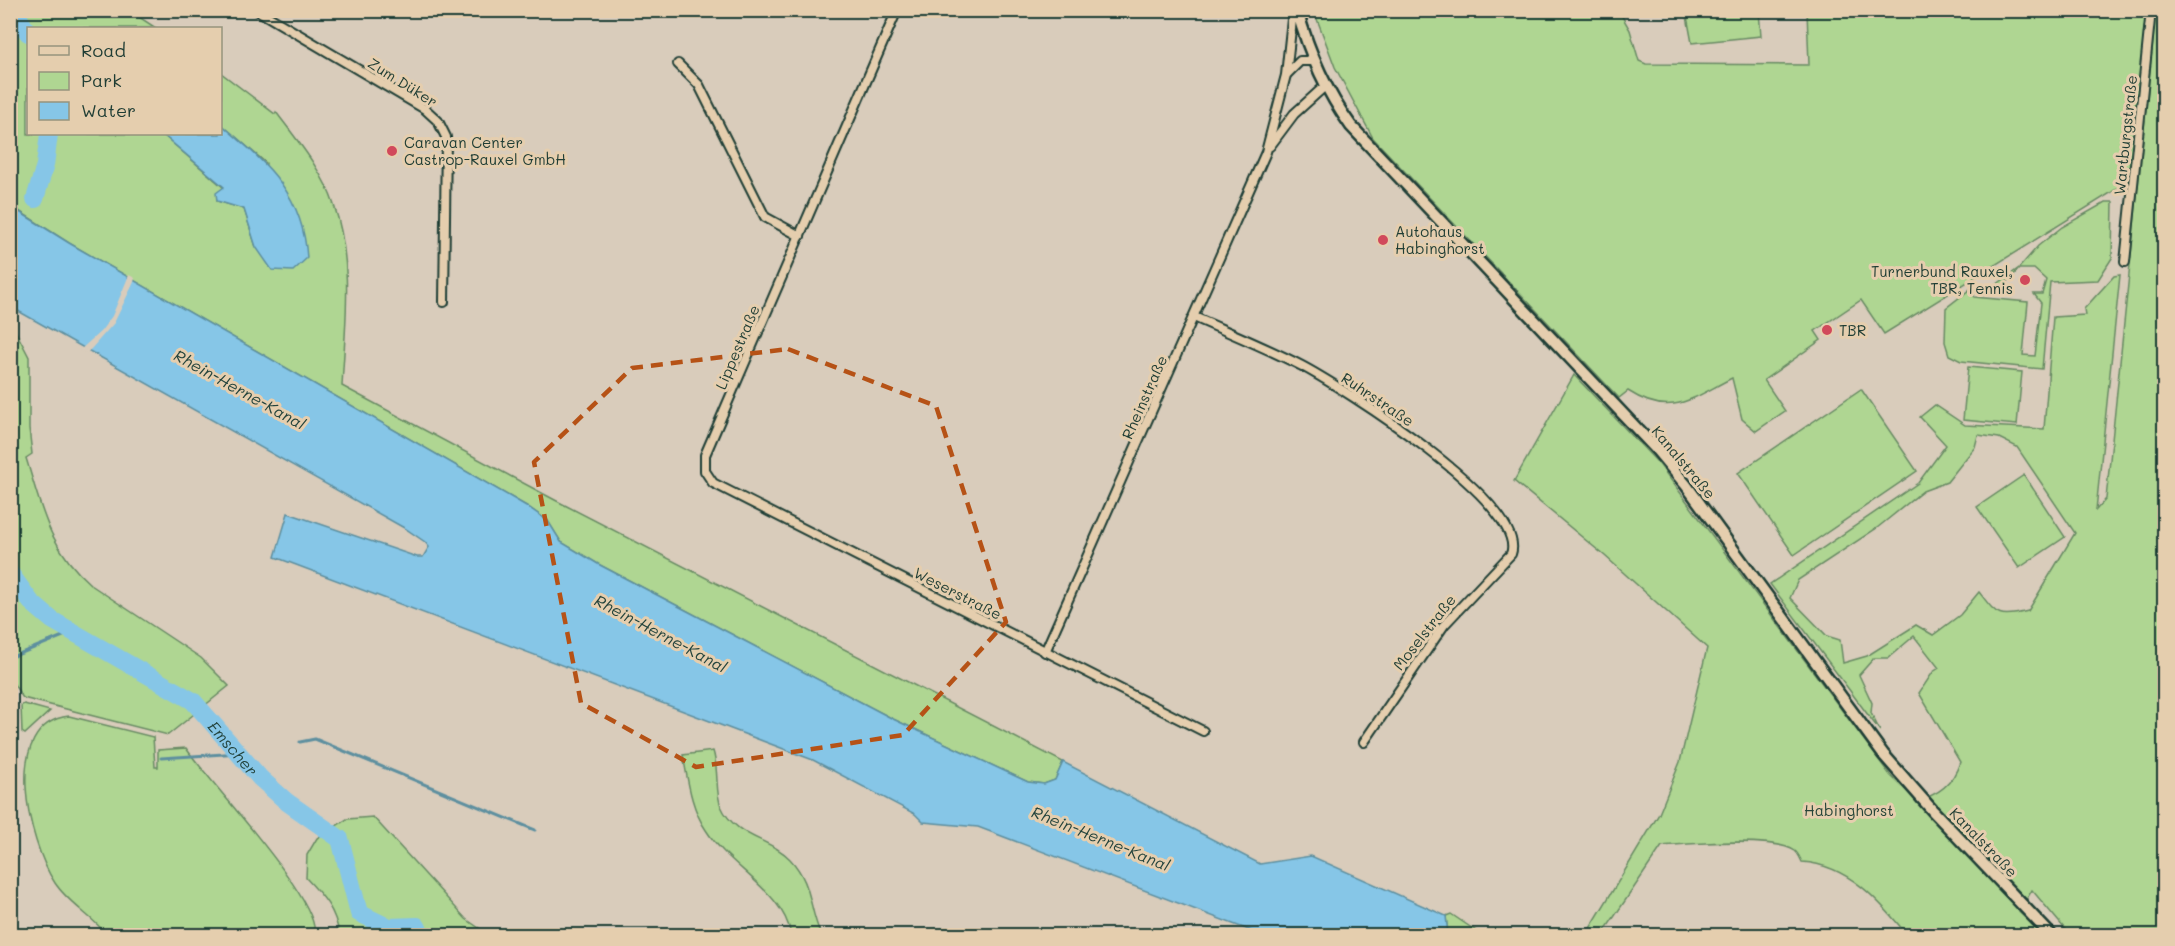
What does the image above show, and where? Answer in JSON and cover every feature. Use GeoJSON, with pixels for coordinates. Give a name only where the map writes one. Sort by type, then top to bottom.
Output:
{"type":"FeatureCollection","features":[{"type":"Feature","properties":{"kind":"main road","name":"Kanalstraße"},"geometry":{"type":"LineString","coordinates":[[1295,10],[1313,61],[1325,86],[1364,143],[1656,449],[1686,485],[1883,754],[1933,811],[2052,936]]}},
{"type":"Feature","properties":{"kind":"street","name":"Zum Düker"},"geometry":{"type":"LineString","coordinates":[[257,10],[424,109],[438,121],[446,137],[444,302]]}},
{"type":"Feature","properties":{"kind":"street","name":"Lippestraße"},"geometry":{"type":"LineString","coordinates":[[705,471],[705,455],[897,10]]}},
{"type":"Feature","properties":{"kind":"street","name":"Rheinstraße"},"geometry":{"type":"LineString","coordinates":[[1045,652],[1266,153],[1286,75],[1295,10]]}},
{"type":"Feature","properties":{"kind":"street","name":"Wartburgstraße"},"geometry":{"type":"LineString","coordinates":[[2125,262],[2151,10]]}},
{"type":"Feature","properties":{"kind":"street"},"geometry":{"type":"LineString","coordinates":[[1286,75],[1300,61],[1313,61]]}},
{"type":"Feature","properties":{"kind":"street"},"geometry":{"type":"LineString","coordinates":[[678,64],[699,85],[765,217],[800,236]]}},
{"type":"Feature","properties":{"kind":"street","name":"Rheinstraße"},"geometry":{"type":"LineString","coordinates":[[1266,153],[1294,114],[1325,86]]}},
{"type":"Feature","properties":{"kind":"street","name":"Ruhrstraße"},"geometry":{"type":"LineString","coordinates":[[1194,317],[1266,348],[1343,390],[1430,451],[1488,500],[1510,533],[1514,545]]}},
{"type":"Feature","properties":{"kind":"street","name":"Weserstraße"},"geometry":{"type":"LineString","coordinates":[[705,471],[714,483],[1203,731]]}},
{"type":"Feature","properties":{"kind":"street","name":"Moselstraße"},"geometry":{"type":"LineString","coordinates":[[1364,742],[1443,625],[1511,554],[1514,545]]}},
{"type":"Feature","properties":{"kind":"highlighted area"},"geometry":{"type":"Polygon","coordinates":[[[788,349],[936,406],[1006,622],[903,735],[696,767],[581,703],[534,462],[632,368],[788,349]]]}},
{"type":"Feature","properties":{"kind":"green space"},"geometry":{"type":"Polygon","coordinates":[[[2084,10],[2084,14],[2102,16],[2103,11],[2150,11],[2131,174],[2125,184],[1884,334],[1861,300],[1815,331],[1821,340],[1764,380],[1785,411],[1756,431],[1742,419],[1732,378],[1681,402],[1657,404],[1628,391],[1619,398],[1373,138],[1335,67],[1314,11],[1619,11],[1630,30],[1639,61],[1646,64],[1809,65],[1807,11],[2084,10]]]}},
{"type":"Feature","properties":{"kind":"green space"},"geometry":{"type":"Polygon","coordinates":[[[10,11],[130,11],[154,27],[27,27],[27,135],[163,135],[224,188],[217,201],[244,209],[256,247],[266,163],[222,125],[222,74],[275,114],[276,112],[309,156],[334,205],[344,249],[346,272],[347,295],[342,386],[555,500],[1063,762],[1055,780],[1044,784],[1028,782],[893,719],[598,564],[561,542],[548,521],[528,507],[69,243],[11,206],[10,11]]]}},
{"type":"Feature","properties":{"kind":"green space"},"geometry":{"type":"Polygon","coordinates":[[[1686,11],[1759,11],[1761,36],[1692,43],[1686,11]]]}},
{"type":"Feature","properties":{"kind":"green space","name":"Habinghorst"},"geometry":{"type":"Polygon","coordinates":[[[2156,11],[2164,11],[2164,935],[2070,935],[2032,890],[2019,912],[2043,935],[1907,935],[1874,898],[1848,877],[1819,865],[1802,862],[1796,852],[1785,846],[1731,842],[1662,846],[1602,935],[1586,935],[1659,814],[1680,762],[1707,648],[1605,556],[1514,481],[1574,375],[1659,464],[1890,775],[1916,800],[1944,788],[1953,777],[1960,762],[1919,693],[1933,672],[1939,668],[1914,636],[1888,658],[1874,658],[1859,675],[1872,703],[1871,713],[1880,731],[1770,584],[1918,483],[1946,445],[1920,417],[1935,405],[1965,425],[2044,429],[2053,317],[2085,315],[2084,309],[2114,276],[2120,275],[2096,510],[2106,499],[2156,11]],[[1978,435],[1975,447],[1947,482],[1923,491],[1877,528],[1798,580],[1790,598],[1827,636],[1840,640],[1843,663],[1867,656],[1916,625],[1933,635],[1960,615],[1979,592],[1990,606],[2004,615],[2028,611],[2075,533],[2017,447],[1999,438],[1978,435]]]}},
{"type":"Feature","properties":{"kind":"green space"},"geometry":{"type":"Polygon","coordinates":[[[2106,202],[2113,202],[2112,258],[2098,280],[2050,282],[2042,369],[1961,361],[1949,355],[1945,342],[1946,308],[1973,287],[1974,297],[2028,302],[2023,355],[2035,356],[2041,303],[2034,294],[2042,294],[2046,280],[2034,269],[2019,269],[1997,293],[1989,290],[2019,268],[2038,246],[2062,227],[2106,202]]]}},
{"type":"Feature","properties":{"kind":"green space"},"geometry":{"type":"Polygon","coordinates":[[[11,320],[14,320],[13,326],[29,357],[29,428],[32,454],[26,458],[42,511],[56,542],[77,571],[91,585],[201,658],[229,686],[168,735],[23,698],[11,680],[11,320]]]}},
{"type":"Feature","properties":{"kind":"green space"},"geometry":{"type":"Polygon","coordinates":[[[1968,367],[2022,372],[2017,425],[1963,420],[1968,367]]]}},
{"type":"Feature","properties":{"kind":"green space"},"geometry":{"type":"Polygon","coordinates":[[[1861,389],[1917,471],[1794,555],[1738,473],[1861,389]]]}},
{"type":"Feature","properties":{"kind":"green space"},"geometry":{"type":"Polygon","coordinates":[[[2024,475],[2065,537],[2019,568],[1977,507],[2024,475]]]}},
{"type":"Feature","properties":{"kind":"green space"},"geometry":{"type":"Polygon","coordinates":[[[24,704],[50,711],[25,734],[22,732],[21,706],[24,704]]]}},
{"type":"Feature","properties":{"kind":"green space"},"geometry":{"type":"Polygon","coordinates":[[[69,716],[153,737],[155,767],[158,767],[158,750],[186,748],[283,870],[312,919],[314,935],[107,935],[55,883],[36,841],[29,814],[26,787],[27,762],[34,740],[47,724],[69,716]]]}},
{"type":"Feature","properties":{"kind":"green space"},"geometry":{"type":"Polygon","coordinates":[[[713,751],[719,801],[727,817],[744,831],[773,846],[790,859],[803,877],[821,935],[791,935],[778,906],[716,844],[701,822],[691,794],[683,755],[713,751]]]}},
{"type":"Feature","properties":{"kind":"green space"},"geometry":{"type":"Polygon","coordinates":[[[373,817],[466,919],[489,935],[339,935],[332,911],[306,878],[307,855],[317,838],[347,819],[373,817]]]}},
{"type":"Feature","properties":{"kind":"green space"},"geometry":{"type":"Polygon","coordinates":[[[1451,914],[1482,935],[1448,935],[1446,916],[1451,914]]]}},
{"type":"Feature","properties":{"kind":"water"},"geometry":{"type":"Polygon","coordinates":[[[222,125],[280,182],[298,215],[307,258],[293,271],[272,270],[256,247],[244,209],[217,201],[216,193],[224,187],[163,135],[222,135],[222,125]]]}},
{"type":"Feature","properties":{"kind":"water","name":"Rhein-Herne-Kanal"},"geometry":{"type":"Polygon","coordinates":[[[10,206],[69,243],[528,507],[548,521],[561,542],[598,564],[893,719],[1028,782],[1044,784],[1055,780],[1063,762],[1260,864],[1311,856],[1446,916],[1448,935],[1262,935],[978,827],[923,822],[915,814],[813,760],[275,557],[288,513],[417,557],[423,557],[429,547],[406,529],[11,307],[10,206]]]}},
{"type":"Feature","properties":{"kind":"pier"},"geometry":{"type":"Polygon","coordinates":[[[129,275],[135,278],[134,282],[114,323],[86,353],[80,350],[101,331],[112,316],[129,275]]]}},
{"type":"Feature","properties":{"kind":"waterway","name":"Emscher"},"geometry":{"type":"LineString","coordinates":[[14,10],[27,31]]}},
{"type":"Feature","properties":{"kind":"waterway","name":"Emscher"},"geometry":{"type":"LineString","coordinates":[[35,199],[45,165],[49,135]]}},
{"type":"Feature","properties":{"kind":"waterway","name":"Emscher"},"geometry":{"type":"LineString","coordinates":[[10,573],[31,602],[52,620],[193,701],[260,778],[287,802],[340,839],[359,913],[388,927],[417,926],[422,936]]}},
{"type":"Feature","properties":{"kind":"waterway"},"geometry":{"type":"LineString","coordinates":[[14,656],[73,632]]}},
{"type":"Feature","properties":{"kind":"waterway"},"geometry":{"type":"LineString","coordinates":[[300,742],[315,739],[535,830]]}},
{"type":"Feature","properties":{"kind":"waterway"},"geometry":{"type":"LineString","coordinates":[[161,758],[240,753]]}},
{"type":"Feature","properties":{"kind":"place","name":"Caravan Center Castrop-Rauxel GmbH"},"geometry":{"type":"Point","coordinates":[392,151]}},
{"type":"Feature","properties":{"kind":"place","name":"Autohaus Habinghorst"},"geometry":{"type":"Point","coordinates":[1383,240]}},
{"type":"Feature","properties":{"kind":"place","name":"Turnerbund Rauxel, TBR, Tennis"},"geometry":{"type":"Point","coordinates":[2025,280]}},
{"type":"Feature","properties":{"kind":"place","name":"TBR"},"geometry":{"type":"Point","coordinates":[1827,330]}}]}
